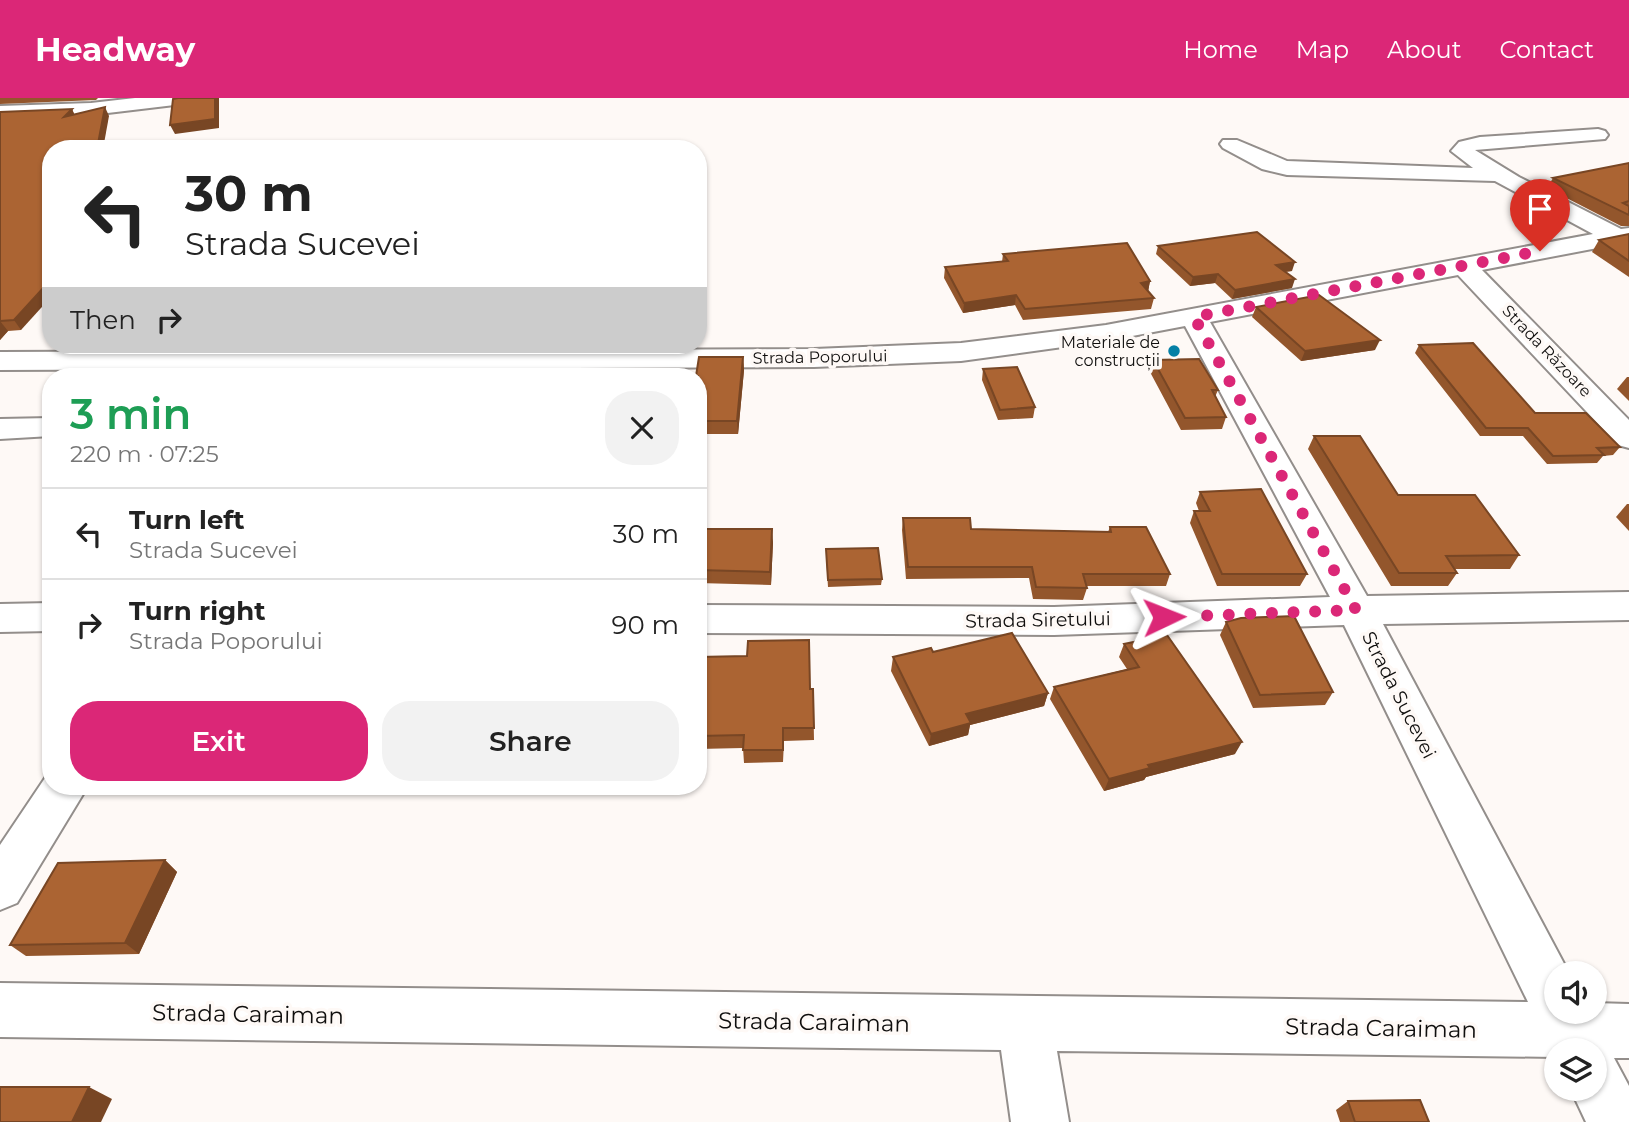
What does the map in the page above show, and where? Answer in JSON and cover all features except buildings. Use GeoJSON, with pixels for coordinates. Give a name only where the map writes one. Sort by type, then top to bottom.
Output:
{"type":"FeatureCollection","features":[{"type":"Feature","properties":{"kind":"street"},"geometry":{"type":"LineString","coordinates":[[0,127],[9,112],[91,109],[183,98]]}},
{"type":"Feature","properties":{"kind":"street"},"geometry":{"type":"LineString","coordinates":[[1598,135],[1480,143],[1466,146],[1462,151],[1500,175],[1623,236]]}},
{"type":"Feature","properties":{"kind":"street"},"geometry":{"type":"LineString","coordinates":[[1230,144],[1270,164],[1287,168],[1500,175]]}},
{"type":"Feature","properties":{"kind":"street","name":"Strada Poporului"},"geometry":{"type":"LineString","coordinates":[[421,354],[876,357],[1030,345],[1194,317],[1623,236]]}},
{"type":"Feature","properties":{"kind":"street","name":"Strada Răzoare"},"geometry":{"type":"LineString","coordinates":[[1463,265],[1629,438]]}},
{"type":"Feature","properties":{"kind":"street","name":"Strada Sucevei"},"geometry":{"type":"LineString","coordinates":[[1194,317],[1356,610],[1617,1122]]}},
{"type":"Feature","properties":{"kind":"street","name":"Strada Poporului"},"geometry":{"type":"LineString","coordinates":[[0,362],[94,354]]}},
{"type":"Feature","properties":{"kind":"street"},"geometry":{"type":"LineString","coordinates":[[0,429],[42,427]]}},
{"type":"Feature","properties":{"kind":"street","name":"Strada Siretului"},"geometry":{"type":"LineString","coordinates":[[707,620],[1054,621],[1356,610],[1629,606]]}},
{"type":"Feature","properties":{"kind":"street"},"geometry":{"type":"LineString","coordinates":[[0,618],[42,617]]}},
{"type":"Feature","properties":{"kind":"street"},"geometry":{"type":"LineString","coordinates":[[0,887],[59,795]]}},
{"type":"Feature","properties":{"kind":"street","name":"Strada Caraiman"},"geometry":{"type":"LineString","coordinates":[[0,1010],[1572,1034],[1629,1031]]}},
{"type":"Feature","properties":{"kind":"street"},"geometry":{"type":"LineString","coordinates":[[1025,1025],[1040,1122]]}},
{"type":"Feature","properties":{"kind":"place","name":"Materiale de construcții"},"geometry":{"type":"Point","coordinates":[1174,351]}},
{"type":"Feature","properties":{"kind":"route"},"geometry":{"type":"LineString","coordinates":[[1164,617],[1356,610],[1194,317],[1540,251]]}}]}
